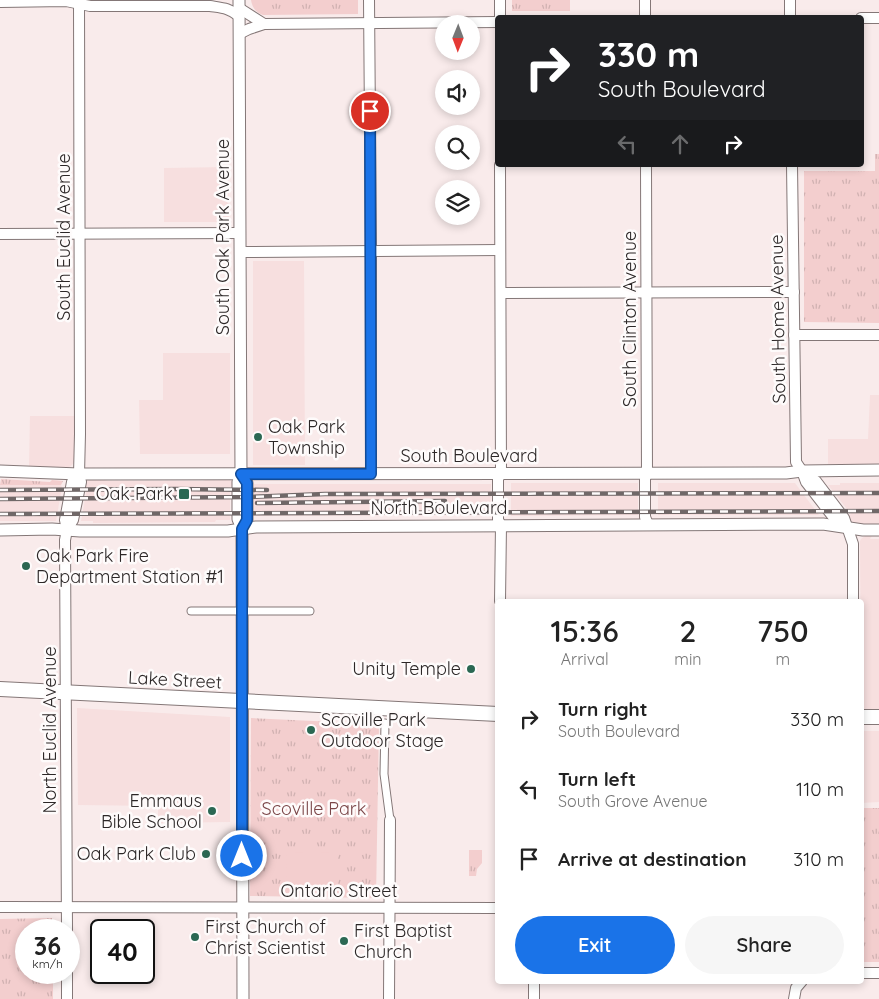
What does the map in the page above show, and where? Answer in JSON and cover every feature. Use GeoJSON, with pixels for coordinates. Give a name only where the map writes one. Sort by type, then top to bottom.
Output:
{"type":"FeatureCollection","features":[{"type":"Feature","properties":{"kind":"main road","name":"Lake Street"},"geometry":{"type":"LineString","coordinates":[[0,689],[495,714]]}},
{"type":"Feature","properties":{"kind":"main road"},"geometry":{"type":"LineString","coordinates":[[864,717],[879,717]]}},
{"type":"Feature","properties":{"kind":"street"},"geometry":{"type":"LineString","coordinates":[[369,0],[371,474]]}},
{"type":"Feature","properties":{"kind":"street"},"geometry":{"type":"LineString","coordinates":[[500,0],[500,15]]}},
{"type":"Feature","properties":{"kind":"street"},"geometry":{"type":"LineString","coordinates":[[644,0],[645,15]]}},
{"type":"Feature","properties":{"kind":"street"},"geometry":{"type":"LineString","coordinates":[[790,0],[790,15]]}},
{"type":"Feature","properties":{"kind":"street"},"geometry":{"type":"LineString","coordinates":[[0,2],[66,1],[90,6],[239,6],[264,24]]}},
{"type":"Feature","properties":{"kind":"street","name":"South Euclid Avenue"},"geometry":{"type":"LineString","coordinates":[[78,2],[80,234],[79,474]]}},
{"type":"Feature","properties":{"kind":"street"},"geometry":{"type":"LineString","coordinates":[[210,6],[232,11],[239,6]]}},
{"type":"Feature","properties":{"kind":"street","name":"South Oak Park Avenue"},"geometry":{"type":"LineString","coordinates":[[239,6],[241,474],[238,482],[238,519],[242,529],[243,999]]}},
{"type":"Feature","properties":{"kind":"street"},"geometry":{"type":"LineString","coordinates":[[864,18],[879,18]]}},
{"type":"Feature","properties":{"kind":"street"},"geometry":{"type":"LineString","coordinates":[[239,34],[264,24],[495,22]]}},
{"type":"Feature","properties":{"kind":"street"},"geometry":{"type":"LineString","coordinates":[[500,167],[501,473],[498,479],[500,599]]}},
{"type":"Feature","properties":{"kind":"street","name":"South Clinton Avenue"},"geometry":{"type":"LineString","coordinates":[[646,167],[647,473],[651,478],[651,516],[648,524]]}},
{"type":"Feature","properties":{"kind":"street","name":"South Home Avenue"},"geometry":{"type":"LineString","coordinates":[[792,167],[796,462],[806,482],[832,516],[847,527]]}},
{"type":"Feature","properties":{"kind":"street"},"geometry":{"type":"LineString","coordinates":[[0,234],[240,233]]}},
{"type":"Feature","properties":{"kind":"street"},"geometry":{"type":"LineString","coordinates":[[240,252],[500,250]]}},
{"type":"Feature","properties":{"kind":"street"},"geometry":{"type":"LineString","coordinates":[[500,293],[794,292]]}},
{"type":"Feature","properties":{"kind":"street"},"geometry":{"type":"LineString","coordinates":[[794,335],[879,335]]}},
{"type":"Feature","properties":{"kind":"street","name":"South Boulevard"},"geometry":{"type":"LineString","coordinates":[[0,472],[79,474],[371,474],[786,473],[879,470]]}},
{"type":"Feature","properties":{"kind":"street","name":"North Euclid Avenue"},"geometry":{"type":"LineString","coordinates":[[67,919],[65,540],[67,530],[65,520],[72,482],[79,474]]}},
{"type":"Feature","properties":{"kind":"street","name":"North Boulevard"},"geometry":{"type":"LineString","coordinates":[[0,530],[52,529],[80,532],[228,531],[256,527],[827,524],[863,530],[879,530]]}},
{"type":"Feature","properties":{"kind":"street"},"geometry":{"type":"LineString","coordinates":[[847,527],[853,544],[853,599]]}},
{"type":"Feature","properties":{"kind":"street"},"geometry":{"type":"LineString","coordinates":[[191,610],[310,611]]}},
{"type":"Feature","properties":{"kind":"street"},"geometry":{"type":"LineString","coordinates":[[385,723],[384,774],[390,820],[389,999]]}},
{"type":"Feature","properties":{"kind":"street","name":"Ontario Street"},"geometry":{"type":"LineString","coordinates":[[0,907],[495,908]]}},
{"type":"Feature","properties":{"kind":"street"},"geometry":{"type":"LineString","coordinates":[[864,973],[879,973]]}},
{"type":"Feature","properties":{"kind":"street"},"geometry":{"type":"LineString","coordinates":[[67,984],[67,999]]}},
{"type":"Feature","properties":{"kind":"street"},"geometry":{"type":"LineString","coordinates":[[534,984],[534,999]]}},
{"type":"Feature","properties":{"kind":"street"},"geometry":{"type":"LineString","coordinates":[[794,999],[794,993],[799,984]]}},
{"type":"Feature","properties":{"kind":"shaded area"},"geometry":{"type":"Polygon","coordinates":[[[228,167],[229,222],[164,222],[164,168],[228,167]]]}},
{"type":"Feature","properties":{"kind":"shaded area"},"geometry":{"type":"Polygon","coordinates":[[[253,261],[304,261],[305,465],[253,465],[253,261]]]}},
{"type":"Feature","properties":{"kind":"shaded area"},"geometry":{"type":"Polygon","coordinates":[[[163,353],[230,353],[230,454],[140,454],[139,400],[163,400],[163,353]]]}},
{"type":"Feature","properties":{"kind":"shaded area"},"geometry":{"type":"Polygon","coordinates":[[[870,395],[879,395],[879,464],[828,464],[828,439],[868,439],[870,395]]]}},
{"type":"Feature","properties":{"kind":"shaded area"},"geometry":{"type":"Polygon","coordinates":[[[30,416],[75,416],[75,456],[72,465],[68,468],[29,466],[30,416]]]}},
{"type":"Feature","properties":{"kind":"shaded area"},"geometry":{"type":"Polygon","coordinates":[[[209,478],[228,478],[233,482],[234,487],[230,487],[230,520],[216,520],[215,522],[93,523],[93,521],[81,521],[87,488],[83,487],[86,481],[102,479],[107,481],[203,481],[209,478]]]}},
{"type":"Feature","properties":{"kind":"shaded area"},"geometry":{"type":"Polygon","coordinates":[[[511,483],[638,483],[638,515],[511,516],[511,483]]]}},
{"type":"Feature","properties":{"kind":"shaded area"},"geometry":{"type":"Polygon","coordinates":[[[658,483],[795,483],[819,515],[658,515],[658,483]]]}},
{"type":"Feature","properties":{"kind":"shaded area"},"geometry":{"type":"Polygon","coordinates":[[[840,483],[879,483],[879,527],[854,524],[847,515],[851,514],[828,485],[840,485],[840,483]]]}},
{"type":"Feature","properties":{"kind":"shaded area"},"geometry":{"type":"Polygon","coordinates":[[[254,484],[491,484],[490,515],[254,516],[254,484]]]}},
{"type":"Feature","properties":{"kind":"shaded area"},"geometry":{"type":"Polygon","coordinates":[[[0,485],[61,485],[56,521],[0,521],[0,485]]]}},
{"type":"Feature","properties":{"kind":"shaded area"},"geometry":{"type":"Polygon","coordinates":[[[868,534],[873,534],[870,539],[879,539],[879,712],[864,710],[864,599],[860,599],[861,539],[868,534]]]}},
{"type":"Feature","properties":{"kind":"shaded area"},"geometry":{"type":"Polygon","coordinates":[[[77,708],[230,717],[230,822],[158,823],[158,806],[78,805],[77,708]]]}},
{"type":"Feature","properties":{"kind":"shaded area"},"geometry":{"type":"Polygon","coordinates":[[[864,731],[879,731],[879,802],[864,803],[864,731]]]}},
{"type":"Feature","properties":{"kind":"green space"},"geometry":{"type":"Polygon","coordinates":[[[251,0],[358,0],[358,14],[263,15],[258,13],[251,0]]]}},
{"type":"Feature","properties":{"kind":"green space"},"geometry":{"type":"Polygon","coordinates":[[[512,0],[570,0],[570,11],[512,11],[512,0]]]}},
{"type":"Feature","properties":{"kind":"green space"},"geometry":{"type":"Polygon","coordinates":[[[875,154],[879,154],[879,323],[804,322],[804,171],[875,171],[875,154]]]}},
{"type":"Feature","properties":{"kind":"green space"},"geometry":{"type":"Polygon","coordinates":[[[1,479],[63,481],[61,485],[0,485],[1,479]]]}},
{"type":"Feature","properties":{"kind":"green space","name":"Scoville Park"},"geometry":{"type":"Polygon","coordinates":[[[251,718],[379,724],[376,898],[250,896],[251,718]]]}},
{"type":"Feature","properties":{"kind":"green space"},"geometry":{"type":"Polygon","coordinates":[[[864,808],[879,808],[879,962],[864,962],[864,808]]]}},
{"type":"Feature","properties":{"kind":"green space"},"geometry":{"type":"Polygon","coordinates":[[[469,850],[482,850],[482,863],[477,869],[476,876],[469,876],[469,850]]]}},
{"type":"Feature","properties":{"kind":"green space"},"geometry":{"type":"Polygon","coordinates":[[[338,852],[338,894],[287,895],[286,853],[338,852]]]}},
{"type":"Feature","properties":{"kind":"green space"},"geometry":{"type":"Polygon","coordinates":[[[52,918],[15,919],[15,984],[53,984],[53,999],[0,999],[0,919],[52,918]]]}},
{"type":"Feature","properties":{"kind":"railway"},"geometry":{"type":"LineString","coordinates":[[0,490],[267,490]]}},
{"type":"Feature","properties":{"kind":"railway"},"geometry":{"type":"LineString","coordinates":[[0,499],[250,497],[325,494],[879,493]]}},
{"type":"Feature","properties":{"kind":"railway"},"geometry":{"type":"LineString","coordinates":[[257,503],[445,501]]}},
{"type":"Feature","properties":{"kind":"railway"},"geometry":{"type":"LineString","coordinates":[[0,514],[879,511]]}},
{"type":"Feature","properties":{"kind":"place","name":"Oak Park Township"},"geometry":{"type":"Point","coordinates":[258,437]}},
{"type":"Feature","properties":{"kind":"place","name":"Oak Park"},"geometry":{"type":"Point","coordinates":[184,494]}},
{"type":"Feature","properties":{"kind":"place","name":"Oak Park Fire Department Station #1"},"geometry":{"type":"Point","coordinates":[26,566]}},
{"type":"Feature","properties":{"kind":"place","name":"Unity Temple"},"geometry":{"type":"Point","coordinates":[471,669]}},
{"type":"Feature","properties":{"kind":"place","name":"Scoville Park Outdoor Stage"},"geometry":{"type":"Point","coordinates":[311,730]}},
{"type":"Feature","properties":{"kind":"place","name":"Emmaus Bible School"},"geometry":{"type":"Point","coordinates":[212,811]}},
{"type":"Feature","properties":{"kind":"place","name":"Oak Park Club"},"geometry":{"type":"Point","coordinates":[206,854]}},
{"type":"Feature","properties":{"kind":"place","name":"First Church of Christ Scientist"},"geometry":{"type":"Point","coordinates":[195,937]}},
{"type":"Feature","properties":{"kind":"place","name":"First Baptist Church"},"geometry":{"type":"Point","coordinates":[344,941]}},
{"type":"Feature","properties":{"kind":"route"},"geometry":{"type":"LineString","coordinates":[[242,856],[242,529],[247,520],[247,483],[241,474],[371,474],[370,111]]}}]}
